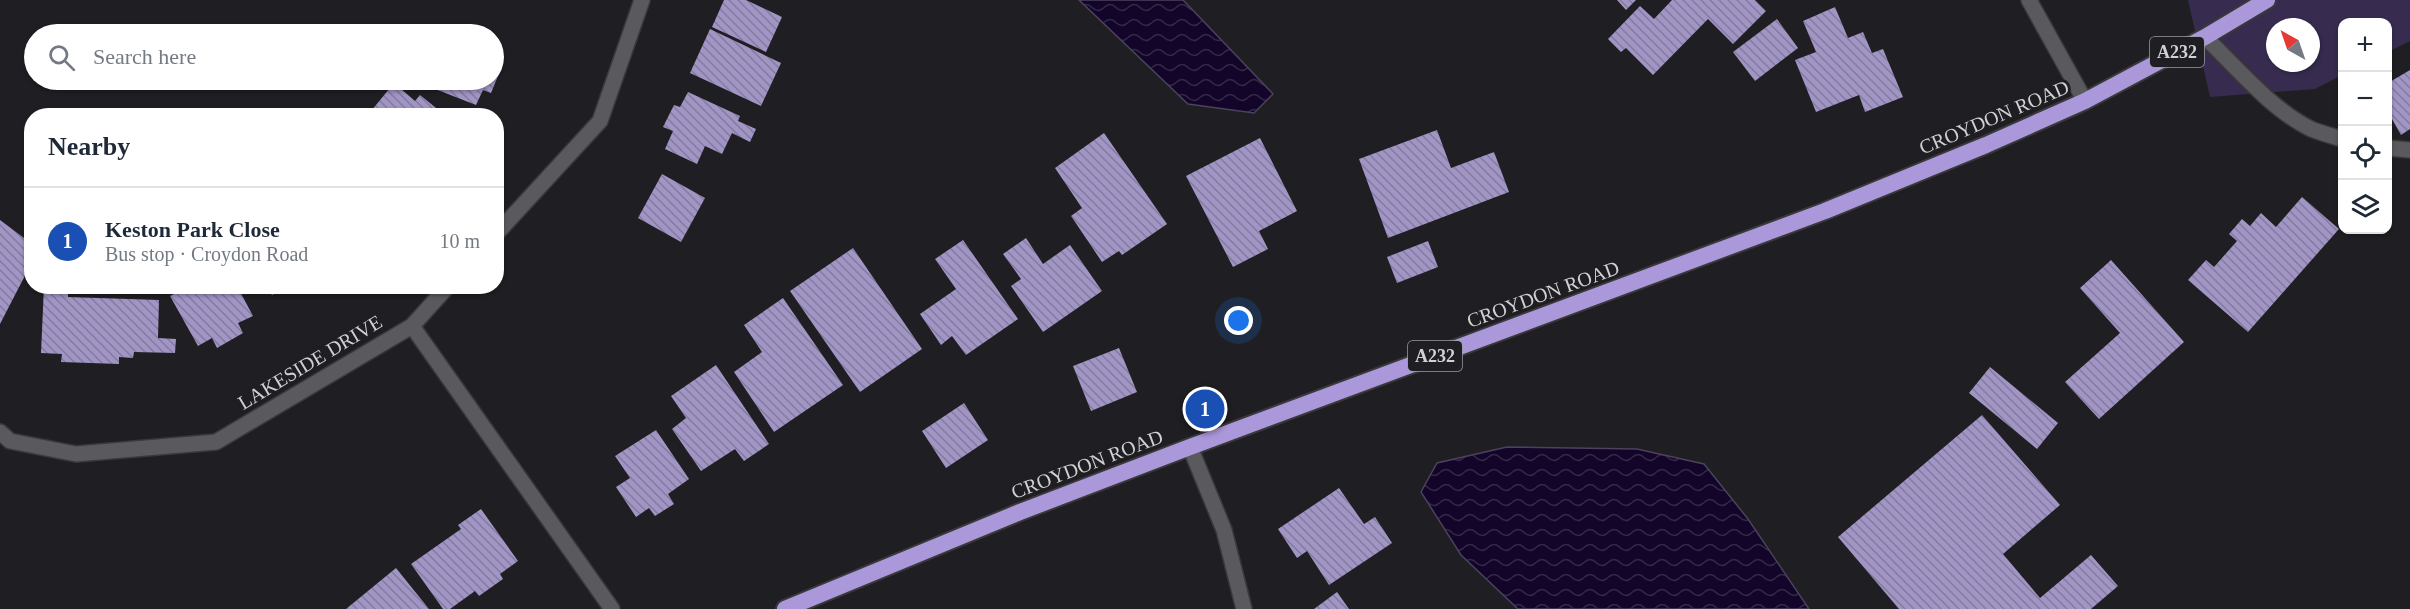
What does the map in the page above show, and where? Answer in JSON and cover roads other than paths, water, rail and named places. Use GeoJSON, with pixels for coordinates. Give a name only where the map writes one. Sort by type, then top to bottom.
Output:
{"type":"FeatureCollection","features":[{"type":"Feature","properties":{"kind":"highway","name":"CROYDON ROAD"},"geometry":{"type":"LineString","coordinates":[[785,609],[1020,512],[1825,211],[1986,145],[2085,101],[2205,37],[2267,0]]}},
{"type":"Feature","properties":{"kind":"street"},"geometry":{"type":"LineString","coordinates":[[2029,0],[2085,101]]}},
{"type":"Feature","properties":{"kind":"street"},"geometry":{"type":"LineString","coordinates":[[504,225],[600,121],[641,1]]}},
{"type":"Feature","properties":{"kind":"street"},"geometry":{"type":"LineString","coordinates":[[2205,37],[2287,113],[2312,129],[2338,137]]}},
{"type":"Feature","properties":{"kind":"street"},"geometry":{"type":"LineString","coordinates":[[2392,148],[2410,150]]}},
{"type":"Feature","properties":{"kind":"street"},"geometry":{"type":"LineString","coordinates":[[411,326],[441,294]]}},
{"type":"Feature","properties":{"kind":"street","name":"LAKESIDE DRIVE"},"geometry":{"type":"LineString","coordinates":[[0,432],[10,441],[76,454],[216,442],[411,326],[612,609]]}},
{"type":"Feature","properties":{"kind":"street"},"geometry":{"type":"LineString","coordinates":[[1190,447],[1224,530],[1244,609]]}},
{"type":"Feature","properties":{"kind":"water"},"geometry":{"type":"Polygon","coordinates":[[[1079,0],[1183,0],[1273,94],[1254,113],[1188,104],[1079,0]]]}},
{"type":"Feature","properties":{"kind":"water"},"geometry":{"type":"Polygon","coordinates":[[[1507,447],[1637,449],[1704,464],[1748,519],[1809,609],[1518,609],[1461,555],[1421,492],[1437,463],[1507,447]]]}},
{"type":"Feature","properties":{"kind":"place","name":"Keston Park Close"},"geometry":{"type":"Point","coordinates":[1205,409]}}]}
